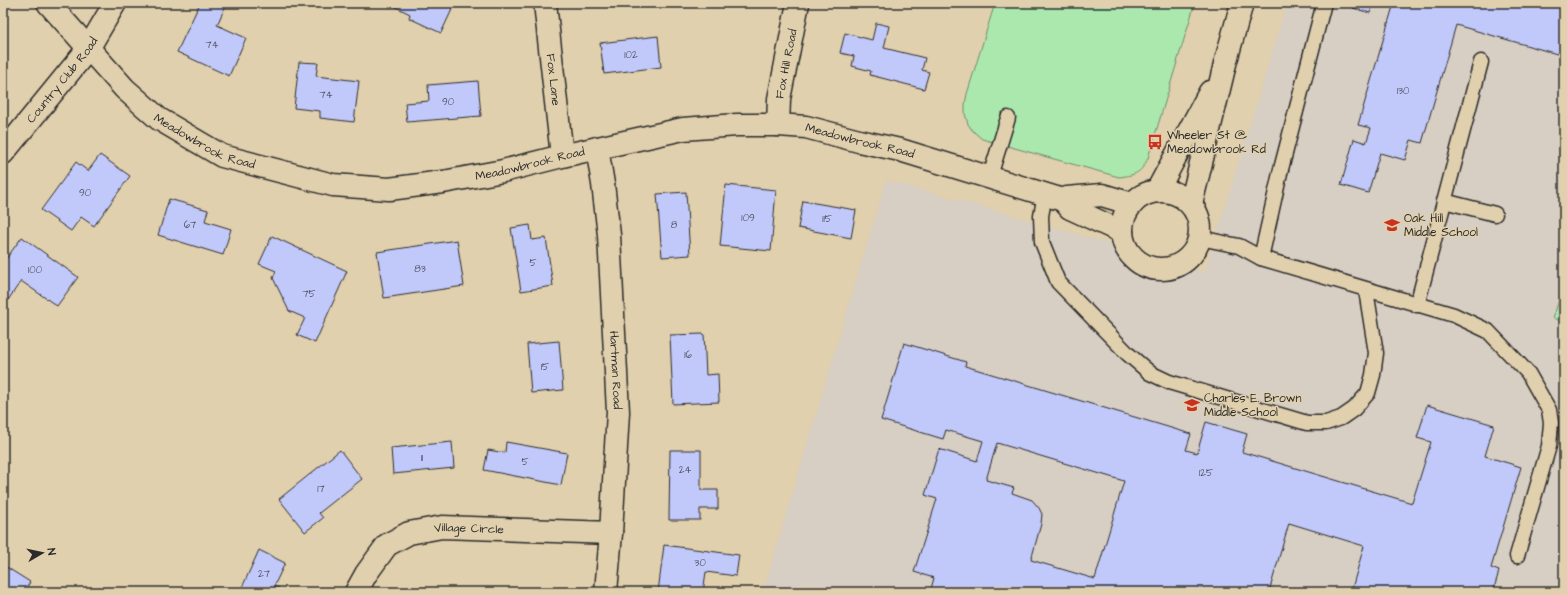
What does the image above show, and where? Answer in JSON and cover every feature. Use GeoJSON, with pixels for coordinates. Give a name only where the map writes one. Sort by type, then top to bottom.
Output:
{"type":"FeatureCollection","features":[{"type":"Feature","properties":{"kind":"street","name":"Meadowbrook Road"},"geometry":{"type":"LineString","coordinates":[[48,3],[88,49],[126,89],[159,119],[222,156],[333,185],[389,189],[443,182],[503,171],[562,156],[683,129],[736,125],[778,125],[806,127],[858,141],[900,150],[990,176],[1054,197],[1067,198],[1102,195],[1132,204]]}},
{"type":"Feature","properties":{"kind":"street","name":"Country Club Road"},"geometry":{"type":"LineString","coordinates":[[3,153],[88,49],[116,3]]}},
{"type":"Feature","properties":{"kind":"street","name":"Fox Lane"},"geometry":{"type":"LineString","coordinates":[[545,3],[562,156]]}},
{"type":"Feature","properties":{"kind":"street","name":"Fox Hill Road"},"geometry":{"type":"LineString","coordinates":[[778,125],[779,99],[798,3]]}},
{"type":"Feature","properties":{"kind":"street"},"geometry":{"type":"LineString","coordinates":[[1191,204],[1225,64],[1242,3]]}},
{"type":"Feature","properties":{"kind":"street"},"geometry":{"type":"LineString","coordinates":[[1157,191],[1225,64]]}},
{"type":"Feature","properties":{"kind":"street","name":"Hartman Road"},"geometry":{"type":"LineString","coordinates":[[597,148],[609,235],[618,412],[606,592]]}},
{"type":"Feature","properties":{"kind":"street"},"geometry":{"type":"LineString","coordinates":[[1157,191],[1176,193],[1184,198],[1191,204],[1200,221],[1200,238],[1195,249],[1190,256],[1173,267],[1158,268],[1144,265],[1135,259],[1124,242],[1122,232],[1125,216],[1132,204],[1139,197],[1157,191]]}},
{"type":"Feature","properties":{"kind":"street","name":"Meadowbrook Road"},"geometry":{"type":"LineString","coordinates":[[1054,197],[1070,208],[1122,232]]}},
{"type":"Feature","properties":{"kind":"street","name":"Village Circle"},"geometry":{"type":"LineString","coordinates":[[356,592],[366,574],[387,544],[409,533],[442,527],[611,533]]}},
{"type":"Feature","properties":{"kind":"lane"},"geometry":{"type":"LineString","coordinates":[[1261,258],[1280,173],[1324,3]]}},
{"type":"Feature","properties":{"kind":"lane"},"geometry":{"type":"LineString","coordinates":[[1417,305],[1481,62]]}},
{"type":"Feature","properties":{"kind":"lane"},"geometry":{"type":"LineString","coordinates":[[990,176],[1008,118]]}},
{"type":"Feature","properties":{"kind":"lane"},"geometry":{"type":"LineString","coordinates":[[1054,197],[1041,216],[1042,242],[1058,282],[1128,354],[1150,373],[1169,382],[1307,423],[1326,423],[1341,418],[1354,409],[1368,393],[1373,375],[1376,354],[1366,290]]}},
{"type":"Feature","properties":{"kind":"lane"},"geometry":{"type":"LineString","coordinates":[[1444,201],[1495,214]]}},
{"type":"Feature","properties":{"kind":"lane"},"geometry":{"type":"LineString","coordinates":[[1200,238],[1239,246],[1261,258],[1454,315],[1488,331],[1528,373],[1549,410],[1551,424],[1549,446],[1518,556]]}},
{"type":"Feature","properties":{"kind":"shaded area","name":"Charles E. Brown Middle School"},"geometry":{"type":"Polygon","coordinates":[[[1287,3],[1564,3],[1564,592],[763,592],[886,180],[1205,272],[1287,3]]]}},
{"type":"Feature","properties":{"kind":"green space"},"geometry":{"type":"Polygon","coordinates":[[[995,3],[1195,3],[1148,158],[1140,170],[1134,174],[1119,177],[982,139],[972,130],[968,124],[965,114],[965,104],[995,3]]]}},
{"type":"Feature","properties":{"kind":"green space"},"geometry":{"type":"Polygon","coordinates":[[[1564,285],[1564,322],[1553,318],[1564,285]]]}},
{"type":"Feature","properties":{"kind":"building"},"geometry":{"type":"Polygon","coordinates":[[[200,3],[223,3],[226,5],[217,25],[246,38],[229,76],[177,52],[200,3]]]}},
{"type":"Feature","properties":{"kind":"building"},"geometry":{"type":"Polygon","coordinates":[[[393,3],[455,3],[441,33],[409,18],[410,14],[392,5],[393,3]]]}},
{"type":"Feature","properties":{"kind":"building"},"geometry":{"type":"Polygon","coordinates":[[[1355,3],[1373,3],[1370,13],[1353,8],[1355,3]]]}},
{"type":"Feature","properties":{"kind":"building"},"geometry":{"type":"Polygon","coordinates":[[[1394,3],[1564,3],[1564,56],[1456,25],[1422,143],[1411,140],[1405,160],[1380,153],[1368,193],[1341,185],[1354,139],[1366,143],[1371,128],[1358,125],[1394,3]]]}},
{"type":"Feature","properties":{"kind":"building"},"geometry":{"type":"Polygon","coordinates":[[[876,23],[889,26],[884,48],[925,58],[922,70],[929,72],[924,89],[870,75],[871,71],[852,66],[854,56],[840,53],[845,33],[872,40],[876,23]]]}},
{"type":"Feature","properties":{"kind":"building"},"geometry":{"type":"Polygon","coordinates":[[[658,36],[661,67],[604,74],[600,43],[658,36]]]}},
{"type":"Feature","properties":{"kind":"building"},"geometry":{"type":"Polygon","coordinates":[[[299,62],[318,63],[316,76],[359,81],[354,122],[320,118],[320,111],[294,108],[299,62]]]}},
{"type":"Feature","properties":{"kind":"building"},"geometry":{"type":"Polygon","coordinates":[[[478,81],[481,116],[407,122],[405,103],[429,101],[428,85],[478,81]]]}},
{"type":"Feature","properties":{"kind":"building"},"geometry":{"type":"Polygon","coordinates":[[[100,155],[130,176],[94,226],[81,217],[71,231],[41,210],[76,162],[88,171],[100,155]]]}},
{"type":"Feature","properties":{"kind":"building"},"geometry":{"type":"Polygon","coordinates":[[[726,185],[776,190],[771,251],[720,246],[726,185]]]}},
{"type":"Feature","properties":{"kind":"building"},"geometry":{"type":"Polygon","coordinates":[[[686,192],[690,255],[662,257],[657,194],[686,192]]]}},
{"type":"Feature","properties":{"kind":"building"},"geometry":{"type":"Polygon","coordinates":[[[169,199],[208,210],[205,221],[231,229],[223,255],[158,235],[169,199]]]}},
{"type":"Feature","properties":{"kind":"building"},"geometry":{"type":"Polygon","coordinates":[[[803,201],[856,210],[851,238],[798,228],[803,201]]]}},
{"type":"Feature","properties":{"kind":"building"},"geometry":{"type":"Polygon","coordinates":[[[530,225],[532,240],[546,238],[553,286],[521,291],[511,228],[530,225]]]}},
{"type":"Feature","properties":{"kind":"building"},"geometry":{"type":"Polygon","coordinates":[[[272,236],[347,271],[315,343],[297,335],[305,318],[289,311],[273,278],[276,271],[259,264],[272,236]]]}},
{"type":"Feature","properties":{"kind":"building"},"geometry":{"type":"Polygon","coordinates":[[[22,237],[78,277],[57,306],[21,281],[8,300],[3,296],[3,263],[22,237]]]}},
{"type":"Feature","properties":{"kind":"building"},"geometry":{"type":"Polygon","coordinates":[[[457,240],[464,286],[384,298],[377,252],[457,240]]]}},
{"type":"Feature","properties":{"kind":"building"},"geometry":{"type":"Polygon","coordinates":[[[704,334],[706,375],[718,374],[719,402],[673,404],[670,335],[704,334]]]}},
{"type":"Feature","properties":{"kind":"building"},"geometry":{"type":"Polygon","coordinates":[[[559,341],[563,390],[531,393],[527,344],[559,341]]]}},
{"type":"Feature","properties":{"kind":"building"},"geometry":{"type":"Polygon","coordinates":[[[904,343],[966,362],[965,366],[1191,434],[1186,450],[1197,453],[1206,422],[1247,434],[1242,452],[1412,503],[1431,442],[1417,438],[1427,405],[1494,425],[1485,456],[1521,467],[1491,568],[1499,571],[1493,592],[1351,592],[1364,546],[1289,523],[1269,592],[930,592],[934,578],[914,572],[937,499],[925,495],[939,449],[977,461],[983,441],[946,430],[943,439],[881,420],[904,343]],[[997,443],[986,480],[1014,488],[1012,493],[1032,500],[1039,508],[1042,514],[1041,524],[1031,560],[1095,579],[1124,481],[997,443]]]}},
{"type":"Feature","properties":{"kind":"building"},"geometry":{"type":"Polygon","coordinates":[[[452,442],[454,468],[393,474],[391,448],[452,442]]]}},
{"type":"Feature","properties":{"kind":"building"},"geometry":{"type":"Polygon","coordinates":[[[506,442],[567,453],[561,485],[484,470],[488,450],[505,453],[506,442]]]}},
{"type":"Feature","properties":{"kind":"building"},"geometry":{"type":"Polygon","coordinates":[[[340,450],[362,479],[319,513],[323,518],[305,532],[279,499],[340,450]]]}},
{"type":"Feature","properties":{"kind":"building"},"geometry":{"type":"Polygon","coordinates":[[[670,450],[701,450],[701,490],[718,490],[718,509],[700,509],[700,520],[669,520],[670,450]]]}},
{"type":"Feature","properties":{"kind":"building"},"geometry":{"type":"Polygon","coordinates":[[[664,545],[739,555],[736,576],[706,572],[703,592],[658,592],[664,545]]]}},
{"type":"Feature","properties":{"kind":"building"},"geometry":{"type":"Polygon","coordinates":[[[259,550],[285,563],[274,586],[279,588],[277,592],[240,592],[259,550]]]}},
{"type":"Feature","properties":{"kind":"building"},"geometry":{"type":"Polygon","coordinates":[[[3,565],[30,582],[24,592],[3,592],[3,565]]]}},
{"type":"Feature","properties":{"kind":"place","name":"Wheeler St @ Meadowbrook Rd"},"geometry":{"type":"Point","coordinates":[1155,142]}},
{"type":"Feature","properties":{"kind":"place","name":"Oak Hill Middle School"},"geometry":{"type":"Point","coordinates":[1392,225]}},
{"type":"Feature","properties":{"kind":"place","name":"Charles E. Brown Middle School"},"geometry":{"type":"Point","coordinates":[1192,405]}}]}
